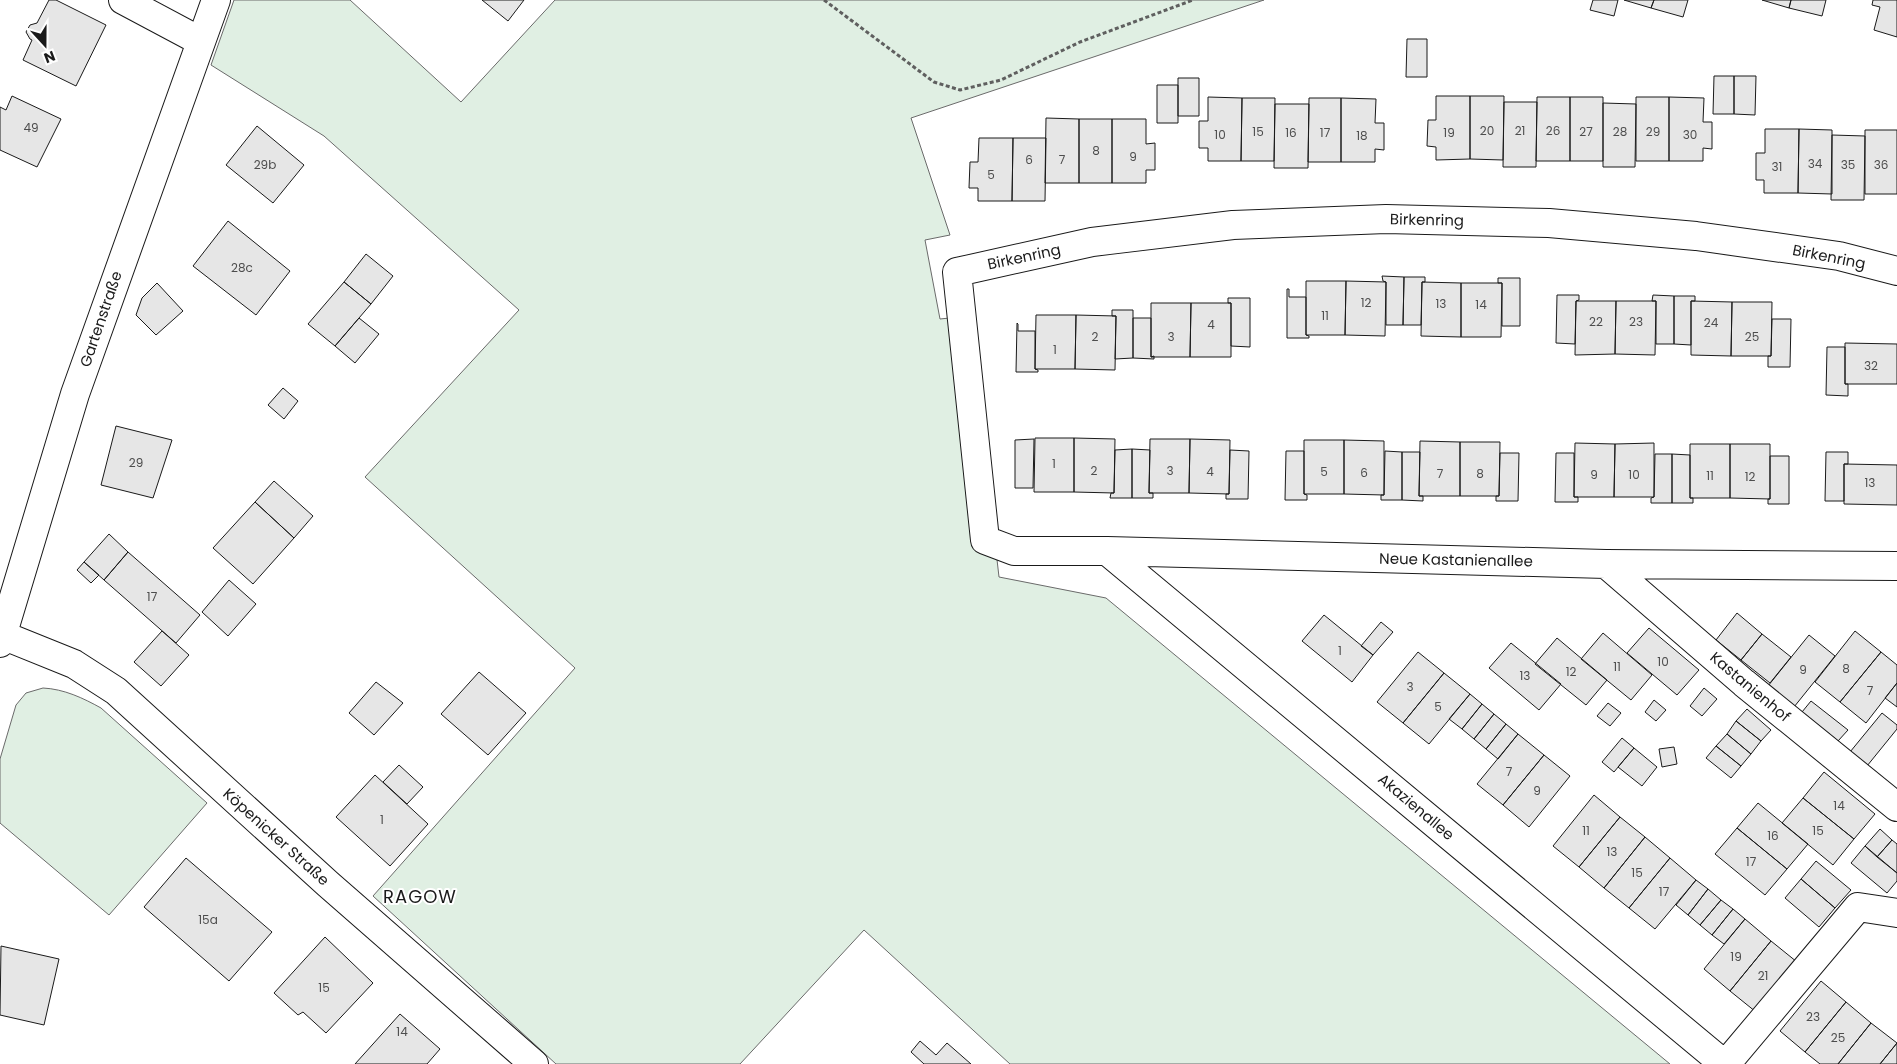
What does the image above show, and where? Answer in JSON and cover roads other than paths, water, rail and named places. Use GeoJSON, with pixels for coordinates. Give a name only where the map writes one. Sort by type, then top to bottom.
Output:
{"type":"FeatureCollection","features":[{"type":"Feature","properties":{"kind":"street"},"geometry":{"type":"LineString","coordinates":[[123,0],[200,41]]}},
{"type":"Feature","properties":{"kind":"street","name":"Gartenstraße"},"geometry":{"type":"LineString","coordinates":[[1,639],[75,394],[216,0]]}},
{"type":"Feature","properties":{"kind":"street","name":"Birkenring"},"geometry":{"type":"LineString","coordinates":[[1014,551],[985,540],[957,272],[1092,242],[1205,228],[1233,225],[1386,219],[1548,223],[1696,236],[1839,256],[1897,271]]}},
{"type":"Feature","properties":{"kind":"street","name":"Neue Kastanienallee"},"geometry":{"type":"LineString","coordinates":[[1014,551],[1107,551],[1606,564],[1897,566]]}},
{"type":"Feature","properties":{"kind":"street","name":"Akazienallee"},"geometry":{"type":"LineString","coordinates":[[1107,551],[1725,1064]]}},
{"type":"Feature","properties":{"kind":"street","name":"Kastanienhof"},"geometry":{"type":"LineString","coordinates":[[1606,564],[1744,683],[1897,807]]}},
{"type":"Feature","properties":{"kind":"street","name":"Köpenicker Straße"},"geometry":{"type":"LineString","coordinates":[[1,639],[74,664],[116,691],[328,884],[534,1064]]}},
{"type":"Feature","properties":{"kind":"street"},"geometry":{"type":"LineString","coordinates":[[1725,1064],[1858,906],[1897,913]]}},
{"type":"Feature","properties":{"kind":"district","name":"RAGOW"},"geometry":{"type":"Point","coordinates":[420,897]}}]}
